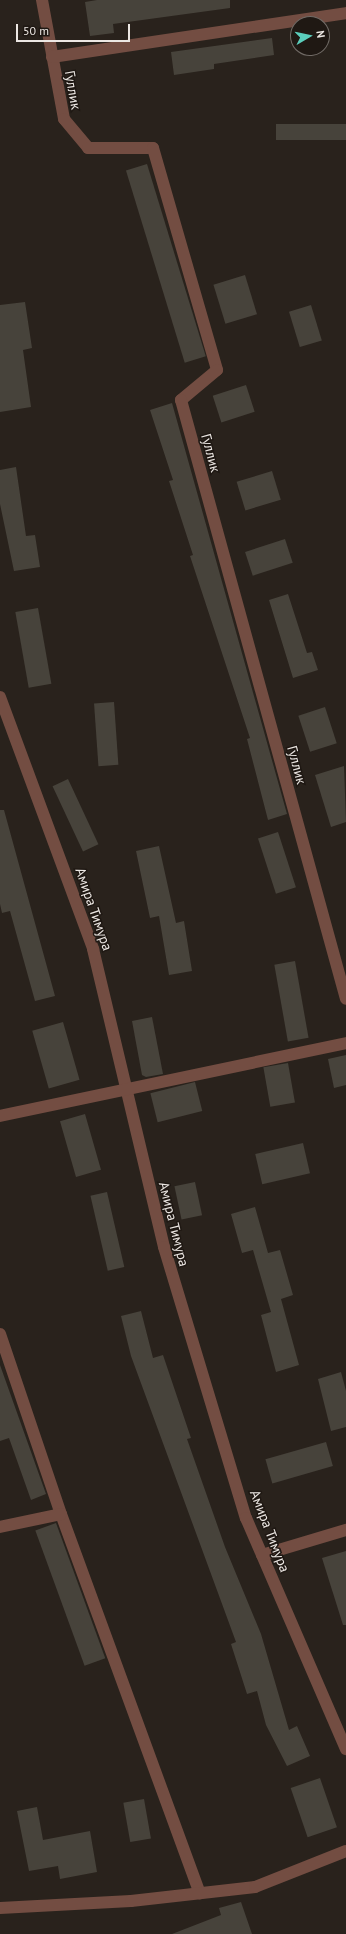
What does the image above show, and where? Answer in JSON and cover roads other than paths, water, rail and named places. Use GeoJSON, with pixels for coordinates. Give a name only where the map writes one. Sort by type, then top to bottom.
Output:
{"type":"FeatureCollection","features":[{"type":"Feature","properties":{"kind":"street","name":"Гуллик"},"geometry":{"type":"LineString","coordinates":[[42,0],[64,119],[88,148],[153,148],[217,370],[181,400],[346,998]]}},
{"type":"Feature","properties":{"kind":"street"},"geometry":{"type":"LineString","coordinates":[[52,57],[346,13]]}},
{"type":"Feature","properties":{"kind":"street","name":"Амира Тимура"},"geometry":{"type":"LineString","coordinates":[[0,697],[4,720],[93,949],[164,1247],[246,1518],[346,1750]]}},
{"type":"Feature","properties":{"kind":"street"},"geometry":{"type":"LineString","coordinates":[[0,1116],[127,1092],[346,1043]]}},
{"type":"Feature","properties":{"kind":"street"},"geometry":{"type":"LineString","coordinates":[[0,1334],[61,1514],[200,1893]]}},
{"type":"Feature","properties":{"kind":"street"},"geometry":{"type":"LineString","coordinates":[[0,1527],[61,1514]]}},
{"type":"Feature","properties":{"kind":"street"},"geometry":{"type":"LineString","coordinates":[[262,1555],[346,1530]]}},
{"type":"Feature","properties":{"kind":"street"},"geometry":{"type":"LineString","coordinates":[[0,1908],[200,1893],[255,1887],[346,1851]]}}]}
